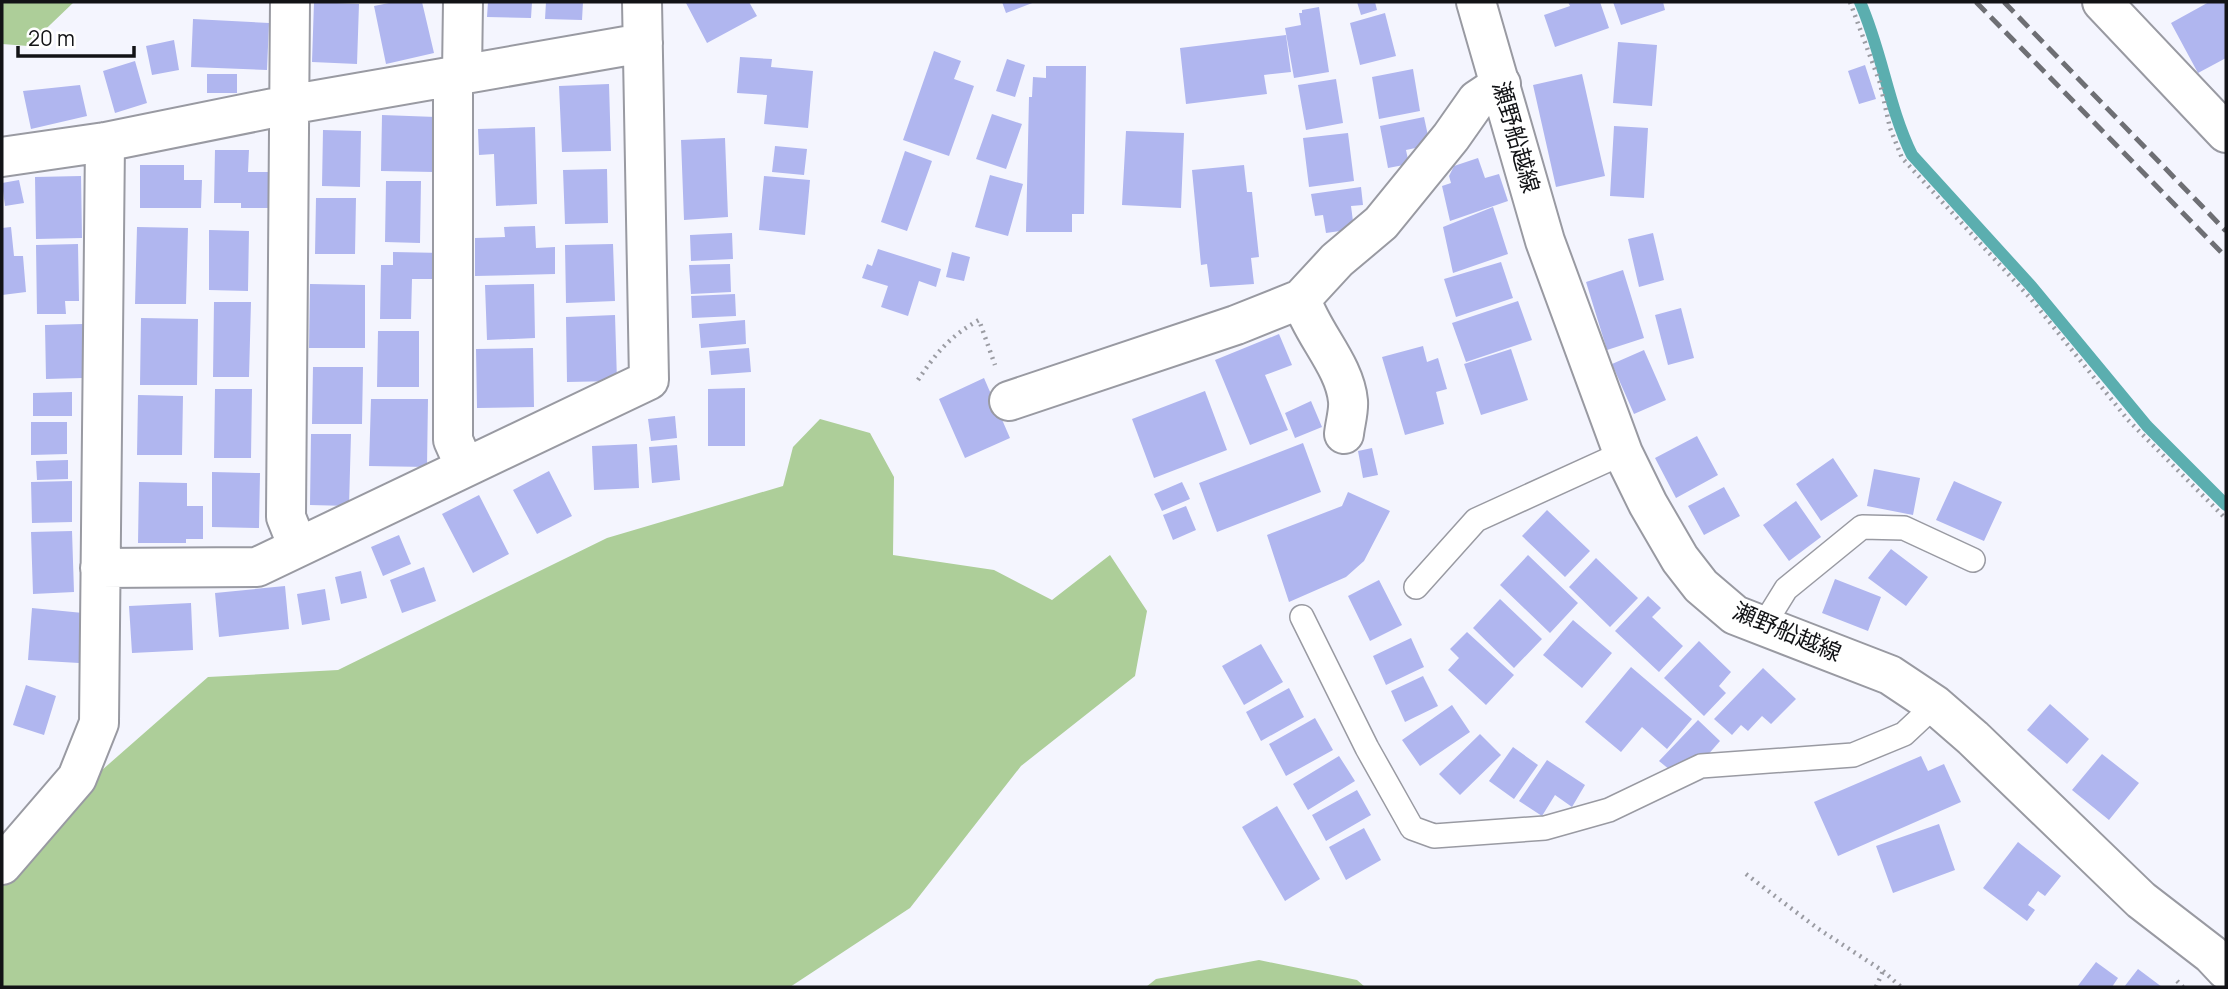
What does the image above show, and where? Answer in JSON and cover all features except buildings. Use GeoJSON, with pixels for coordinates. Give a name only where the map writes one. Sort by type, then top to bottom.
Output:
{"type":"FeatureCollection","features":[{"type":"Feature","properties":{"kind":"street"},"geometry":{"type":"LineString","coordinates":[[290,2],[286,517],[298,547]]}},
{"type":"Feature","properties":{"kind":"street"},"geometry":{"type":"LineString","coordinates":[[463,2],[458,75],[453,440],[465,467]]}},
{"type":"Feature","properties":{"kind":"street"},"geometry":{"type":"LineString","coordinates":[[100,568],[257,567],[649,380],[642,2]]}},
{"type":"Feature","properties":{"kind":"street","name":"瀬野船越線"},"geometry":{"type":"LineString","coordinates":[[1476,2],[1545,241],[1623,453],[1648,504],[1680,559],[1701,586],[1735,615],[1890,675],[1935,705],[1973,738],[2141,900],[2211,954],[2226,970]]}},
{"type":"Feature","properties":{"kind":"street"},"geometry":{"type":"LineString","coordinates":[[2117,6],[2226,133]]}},
{"type":"Feature","properties":{"kind":"street"},"geometry":{"type":"LineString","coordinates":[[2,157],[104,142],[288,105],[643,43]]}},
{"type":"Feature","properties":{"kind":"street"},"geometry":{"type":"LineString","coordinates":[[1009,401],[1236,326],[1301,299],[1337,260],[1381,223],[1477,100],[1501,84]]}},
{"type":"Feature","properties":{"kind":"street"},"geometry":{"type":"LineString","coordinates":[[2,865],[77,778],[99,723],[104,142]]}},
{"type":"Feature","properties":{"kind":"street"},"geometry":{"type":"LineString","coordinates":[[1301,299],[1308,319],[1341,373],[1349,402],[1344,434]]}},
{"type":"Feature","properties":{"kind":"lane"},"geometry":{"type":"LineString","coordinates":[[1416,587],[1476,520],[1623,453]]}},
{"type":"Feature","properties":{"kind":"lane"},"geometry":{"type":"LineString","coordinates":[[1763,626],[1786,589],[1862,527],[1904,528],[1973,560]]}},
{"type":"Feature","properties":{"kind":"lane"},"geometry":{"type":"LineString","coordinates":[[1301,617],[1367,748],[1412,828],[1434,836],[1545,828],[1609,810],[1701,766],[1853,754],[1904,734],[1935,705]]}},
{"type":"Feature","properties":{"kind":"path"},"geometry":{"type":"LineString","coordinates":[[1850,2],[1880,83],[1890,128],[1902,158],[2031,299],[2128,420],[2226,519]]}},
{"type":"Feature","properties":{"kind":"path"},"geometry":{"type":"LineString","coordinates":[[918,380],[934,356],[956,333],[979,320],[1009,401]]}},
{"type":"Feature","properties":{"kind":"path"},"geometry":{"type":"LineString","coordinates":[[1745,873],[1817,928],[1883,971],[1901,987]]}},
{"type":"Feature","properties":{"kind":"path"},"geometry":{"type":"LineString","coordinates":[[1876,987],[1883,971]]}},
{"type":"Feature","properties":{"kind":"path"},"geometry":{"type":"LineString","coordinates":[[2177,981],[2183,987]]}},
{"type":"Feature","properties":{"kind":"green space"},"geometry":{"type":"Polygon","coordinates":[[[2,2],[74,2],[28,46],[2,44],[2,2]]]}},
{"type":"Feature","properties":{"kind":"green space"},"geometry":{"type":"Polygon","coordinates":[[[820,419],[870,433],[894,477],[893,555],[994,570],[1052,600],[1110,555],[1147,611],[1135,676],[1021,766],[910,908],[790,987],[2,987],[2,853],[28,835],[208,677],[338,670],[607,538],[783,486],[793,447],[820,419]]]}},
{"type":"Feature","properties":{"kind":"green space"},"geometry":{"type":"Polygon","coordinates":[[[1259,960],[1357,980],[1365,987],[1146,987],[1156,979],[1259,960]]]}},
{"type":"Feature","properties":{"kind":"waterway"},"geometry":{"type":"LineString","coordinates":[[1860,2],[1912,155],[2032,287],[2147,426],[2226,505]]}},
{"type":"Feature","properties":{"kind":"railway"},"geometry":{"type":"LineString","coordinates":[[1976,2],[2226,257]]}},
{"type":"Feature","properties":{"kind":"railway"},"geometry":{"type":"LineString","coordinates":[[2004,2],[2226,231]]}}]}
